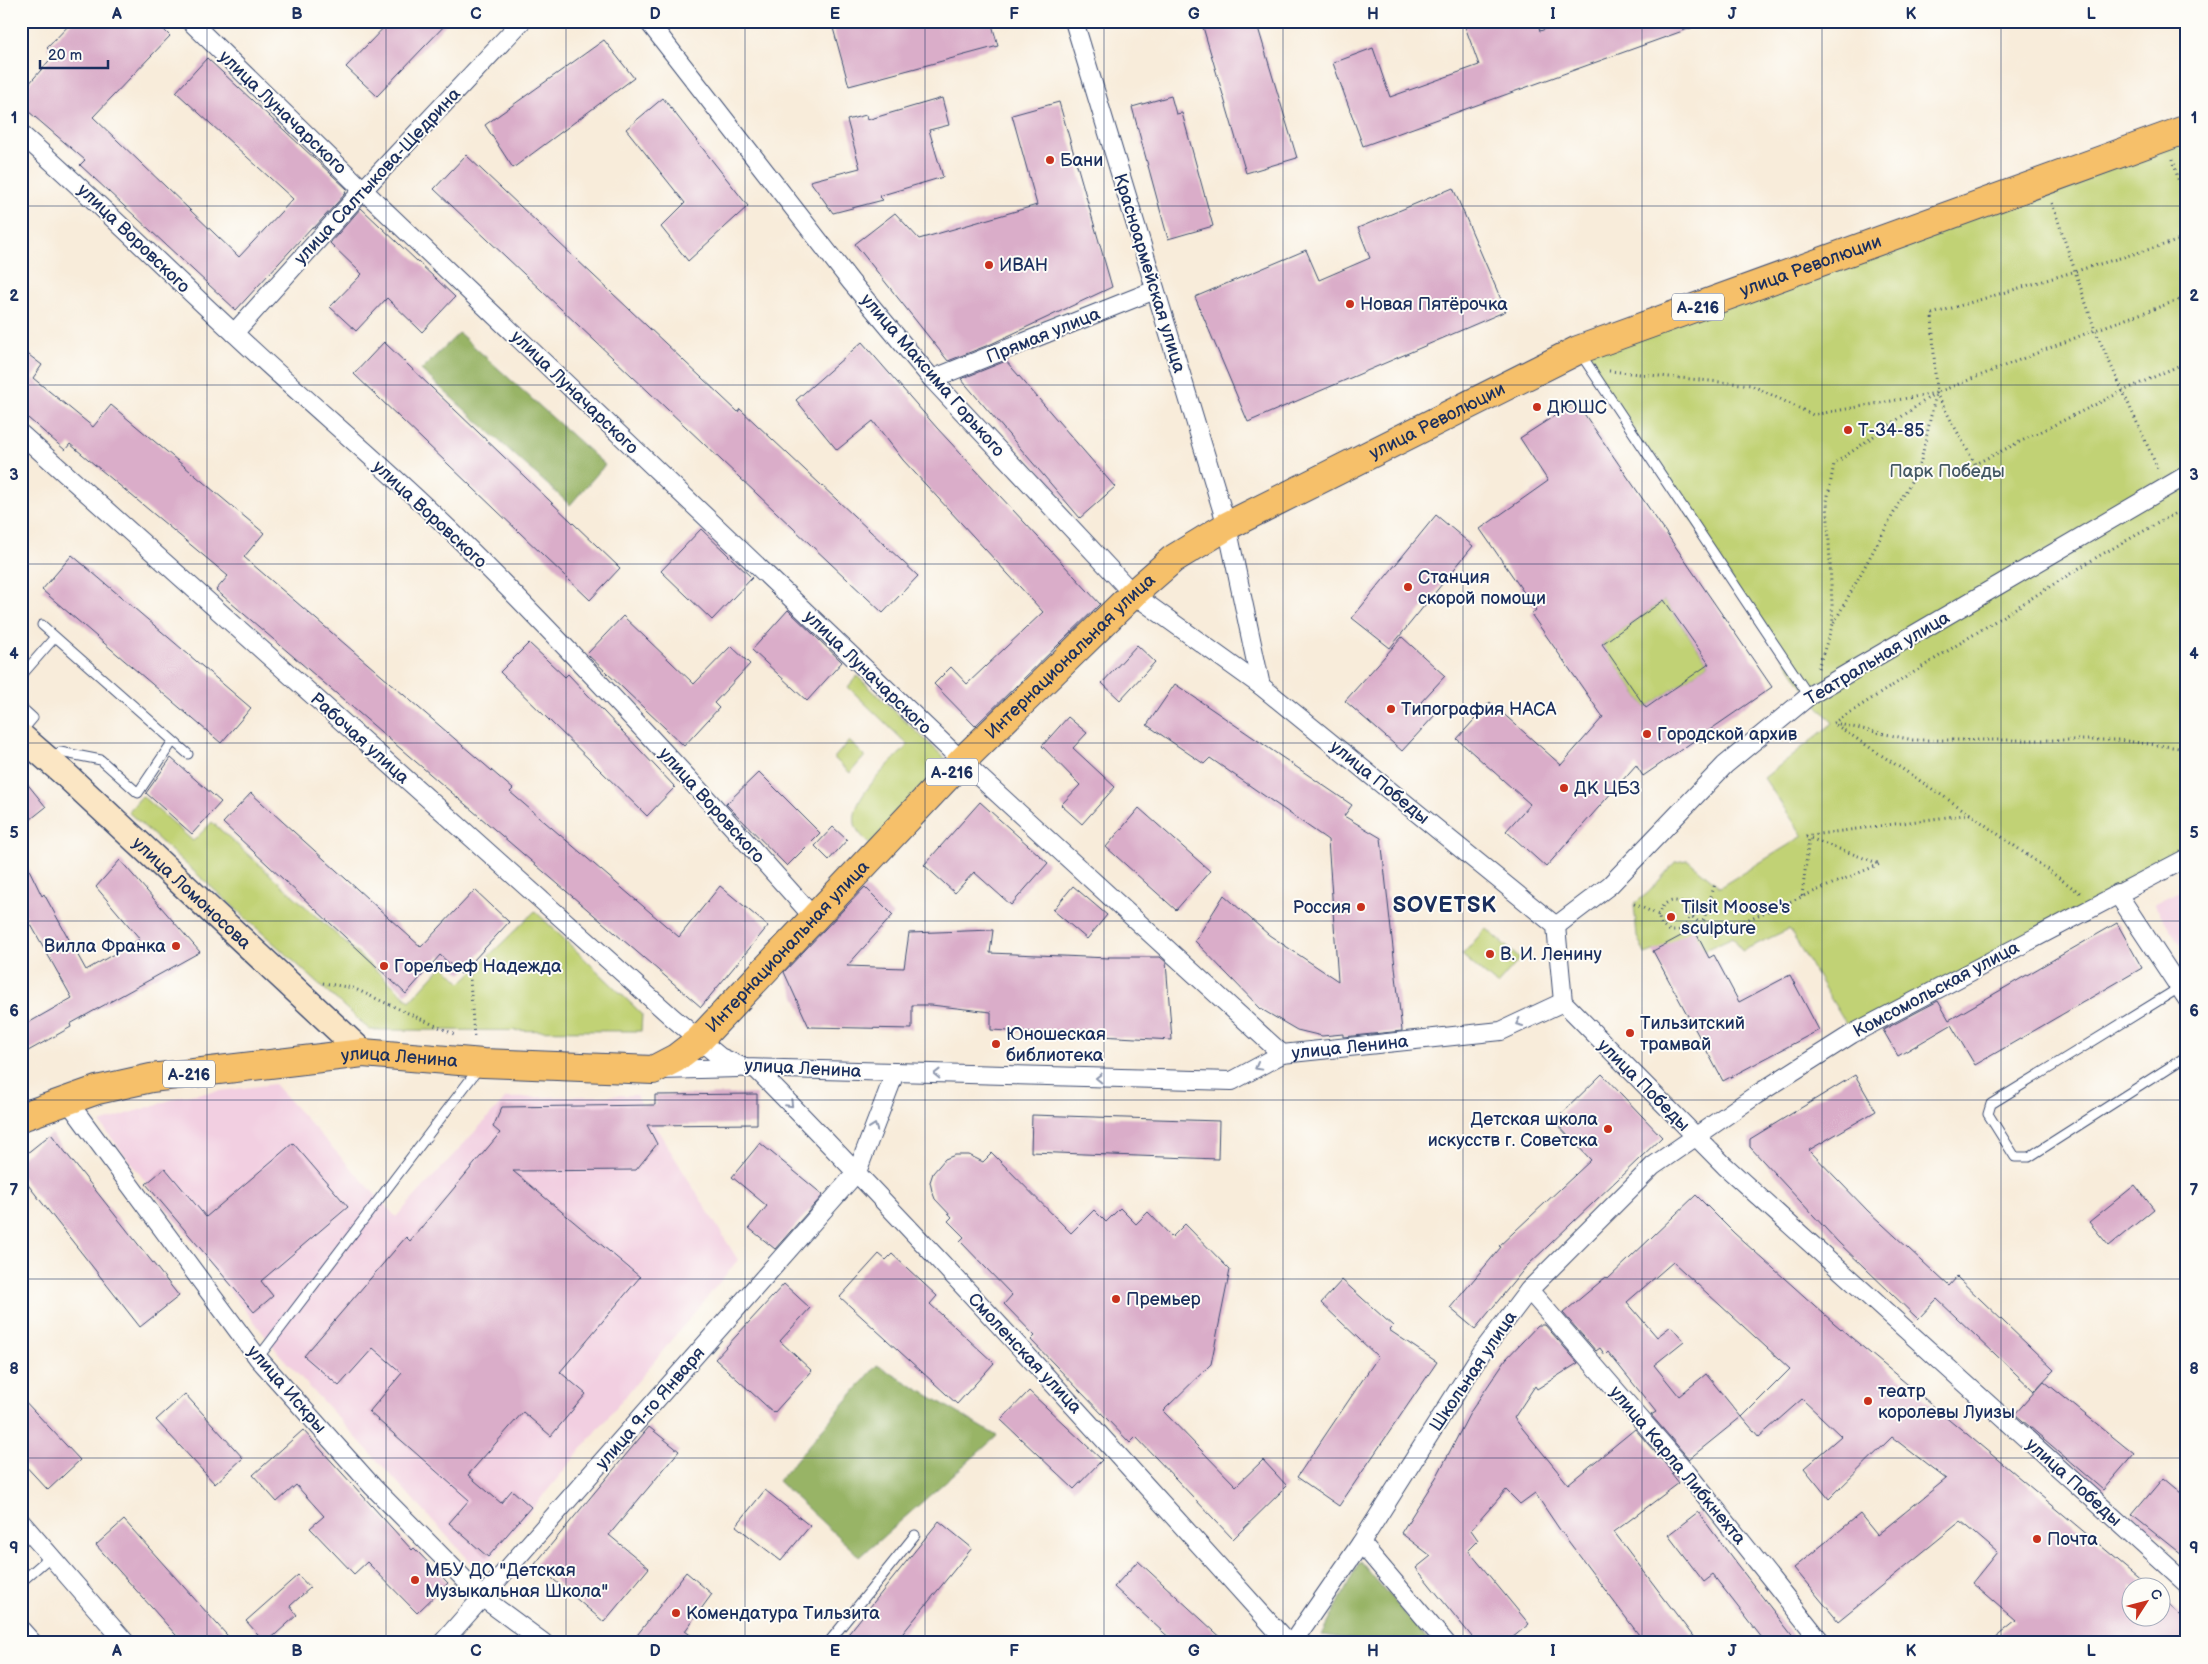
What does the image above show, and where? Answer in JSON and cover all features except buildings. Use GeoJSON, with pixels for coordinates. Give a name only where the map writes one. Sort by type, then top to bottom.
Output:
{"type":"FeatureCollection","features":[{"type":"Feature","properties":{"kind":"main road","name":"улица Революции"},"geometry":{"type":"LineString","coordinates":[[1227,526],[1584,360],[2177,133]]}},
{"type":"Feature","properties":{"kind":"main road","name":"Интернациональная улица"},"geometry":{"type":"LineString","coordinates":[[698,1041],[962,761],[1173,558],[1227,526]]}},
{"type":"Feature","properties":{"kind":"main road","name":"А-216"},"geometry":{"type":"LineString","coordinates":[[654,1070],[676,1058],[698,1041]]}},
{"type":"Feature","properties":{"kind":"main road","name":"улица Ленина"},"geometry":{"type":"LineString","coordinates":[[21,1117],[97,1090],[151,1078],[363,1053],[479,1053],[654,1070]]}},
{"type":"Feature","properties":{"kind":"street","name":"улица Луначарского"},"geometry":{"type":"LineString","coordinates":[[190,21],[362,190],[962,761],[1282,1054]]}},
{"type":"Feature","properties":{"kind":"street","name":"улица Салтыкова-Щедрина"},"geometry":{"type":"LineString","coordinates":[[234,333],[362,190],[522,21]]}},
{"type":"Feature","properties":{"kind":"street","name":"улица Максима Горького"},"geometry":{"type":"LineString","coordinates":[[648,21],[851,282],[932,379],[1134,594],[1261,686]]}},
{"type":"Feature","properties":{"kind":"street","name":"Красноармейская улица"},"geometry":{"type":"LineString","coordinates":[[1074,21],[1227,526]]}},
{"type":"Feature","properties":{"kind":"street","name":"улица Воровского"},"geometry":{"type":"LineString","coordinates":[[21,134],[69,176],[234,333],[448,529],[564,646],[708,799],[815,918]]}},
{"type":"Feature","properties":{"kind":"street","name":"Прямая улица"},"geometry":{"type":"LineString","coordinates":[[932,379],[1155,290]]}},
{"type":"Feature","properties":{"kind":"street","name":"Рабочая улица"},"geometry":{"type":"LineString","coordinates":[[21,434],[698,1041]]}},
{"type":"Feature","properties":{"kind":"street","name":"Театральная улица"},"geometry":{"type":"LineString","coordinates":[[1556,926],[1610,885],[1725,764],[1809,696],[2165,486],[2187,475]]}},
{"type":"Feature","properties":{"kind":"street"},"geometry":{"type":"LineString","coordinates":[[1227,526],[1261,686]]}},
{"type":"Feature","properties":{"kind":"street","name":"улица Победы"},"geometry":{"type":"LineString","coordinates":[[1261,686],[1556,926]]}},
{"type":"Feature","properties":{"kind":"street","name":"улица Ломоносова"},"geometry":{"type":"LineString","coordinates":[[21,736],[52,762],[363,1053]]}},
{"type":"Feature","properties":{"kind":"street","name":"Комсомольская улица"},"geometry":{"type":"LineString","coordinates":[[1696,1137],[1756,1095],[1852,1034],[2096,904],[2187,858]]}},
{"type":"Feature","properties":{"kind":"street"},"geometry":{"type":"LineString","coordinates":[[2118,893],[2183,994]]}},
{"type":"Feature","properties":{"kind":"street"},"geometry":{"type":"LineString","coordinates":[[1556,926],[1563,1002]]}},
{"type":"Feature","properties":{"kind":"street","name":"улица Ленина"},"geometry":{"type":"LineString","coordinates":[[698,1041],[720,1057],[750,1069],[1232,1081],[1282,1054],[1501,1031],[1563,1002]]}},
{"type":"Feature","properties":{"kind":"street","name":"улица Победы"},"geometry":{"type":"LineString","coordinates":[[1563,1002],[1696,1137],[2187,1584]]}},
{"type":"Feature","properties":{"kind":"street"},"geometry":{"type":"LineString","coordinates":[[654,1070],[750,1069]]}},
{"type":"Feature","properties":{"kind":"street","name":"Смоленская улица"},"geometry":{"type":"LineString","coordinates":[[750,1069],[858,1172],[1081,1413],[1288,1643]]}},
{"type":"Feature","properties":{"kind":"street"},"geometry":{"type":"LineString","coordinates":[[858,1172],[894,1073]]}},
{"type":"Feature","properties":{"kind":"street","name":"улица Искры"},"geometry":{"type":"LineString","coordinates":[[67,1100],[258,1358],[372,1487],[483,1598],[544,1643]]}},
{"type":"Feature","properties":{"kind":"street","name":"Школьная улица"},"geometry":{"type":"LineString","coordinates":[[1292,1643],[1360,1543],[1482,1352],[1529,1290],[1653,1166],[1696,1137]]}},
{"type":"Feature","properties":{"kind":"street","name":"улица 9-го Января"},"geometry":{"type":"LineString","coordinates":[[442,1643],[858,1172]]}},
{"type":"Feature","properties":{"kind":"street","name":"улица Карла Либкнехта"},"geometry":{"type":"LineString","coordinates":[[1529,1290],[1688,1474],[1822,1643]]}},
{"type":"Feature","properties":{"kind":"street"},"geometry":{"type":"LineString","coordinates":[[21,1522],[126,1643]]}},
{"type":"Feature","properties":{"kind":"street"},"geometry":{"type":"LineString","coordinates":[[1360,1543],[1446,1643]]}},
{"type":"Feature","properties":{"kind":"lane"},"geometry":{"type":"LineString","coordinates":[[1584,360],[1809,696]]}},
{"type":"Feature","properties":{"kind":"lane"},"geometry":{"type":"LineString","coordinates":[[42,625],[188,754]]}},
{"type":"Feature","properties":{"kind":"lane"},"geometry":{"type":"LineString","coordinates":[[21,676],[55,637]]}},
{"type":"Feature","properties":{"kind":"lane"},"geometry":{"type":"LineString","coordinates":[[21,707],[33,718],[21,732]]}},
{"type":"Feature","properties":{"kind":"lane"},"geometry":{"type":"LineString","coordinates":[[52,762],[60,752],[101,760],[138,793],[174,741]]}},
{"type":"Feature","properties":{"kind":"lane"},"geometry":{"type":"LineString","coordinates":[[2183,994],[1991,1104],[1988,1114],[2015,1158],[2029,1157],[2187,1056]]}},
{"type":"Feature","properties":{"kind":"lane"},"geometry":{"type":"LineString","coordinates":[[258,1358],[479,1053]]}},
{"type":"Feature","properties":{"kind":"lane"},"geometry":{"type":"LineString","coordinates":[[828,1643],[915,1535]]}},
{"type":"Feature","properties":{"kind":"lane"},"geometry":{"type":"LineString","coordinates":[[21,1582],[51,1556]]}},
{"type":"Feature","properties":{"kind":"lane"},"geometry":{"type":"LineString","coordinates":[[21,1623],[39,1643]]}},
{"type":"Feature","properties":{"kind":"path"},"geometry":{"type":"LineString","coordinates":[[2177,133],[2187,214]]}},
{"type":"Feature","properties":{"kind":"path"},"geometry":{"type":"LineString","coordinates":[[2045,182],[2095,330],[2165,486]]}},
{"type":"Feature","properties":{"kind":"path"},"geometry":{"type":"LineString","coordinates":[[1809,696],[1833,624],[1920,465],[1936,393],[1932,314],[2074,270],[2187,238]]}},
{"type":"Feature","properties":{"kind":"path"},"geometry":{"type":"LineString","coordinates":[[1584,360],[1751,385],[1813,415],[1936,393],[2095,330],[2187,297]]}},
{"type":"Feature","properties":{"kind":"path"},"geometry":{"type":"LineString","coordinates":[[1936,393],[1975,464],[2123,391],[2187,362]]}},
{"type":"Feature","properties":{"kind":"path"},"geometry":{"type":"LineString","coordinates":[[1833,624],[1827,501],[1834,464],[1936,393]]}},
{"type":"Feature","properties":{"kind":"path"},"geometry":{"type":"LineString","coordinates":[[1833,723],[2097,557],[2187,506]]}},
{"type":"Feature","properties":{"kind":"path"},"geometry":{"type":"LineString","coordinates":[[1833,723],[1913,740],[2119,740],[2187,749]]}},
{"type":"Feature","properties":{"kind":"path"},"geometry":{"type":"LineString","coordinates":[[1833,723],[1970,814],[2096,904]]}},
{"type":"Feature","properties":{"kind":"path"},"geometry":{"type":"LineString","coordinates":[[1659,915],[1663,906],[1671,901],[1685,905],[1689,914],[1712,934],[1880,864],[1804,836],[1970,814]]}},
{"type":"Feature","properties":{"kind":"path"},"geometry":{"type":"LineString","coordinates":[[1802,896],[1809,838]]}},
{"type":"Feature","properties":{"kind":"path"},"geometry":{"type":"LineString","coordinates":[[1702,925],[1715,884]]}},
{"type":"Feature","properties":{"kind":"path"},"geometry":{"type":"LineString","coordinates":[[1634,904],[1659,915],[1665,928],[1674,931],[1684,928],[1689,919],[1689,914]]}},
{"type":"Feature","properties":{"kind":"path"},"geometry":{"type":"LineString","coordinates":[[469,965],[479,1053]]}},
{"type":"Feature","properties":{"kind":"path"},"geometry":{"type":"LineString","coordinates":[[318,982],[353,988],[457,1035]]}},
{"type":"Feature","properties":{"kind":"shaded area"},"geometry":{"type":"Polygon","coordinates":[[[2187,887],[2187,956],[2154,904],[2187,887]]]}},
{"type":"Feature","properties":{"kind":"shaded area"},"geometry":{"type":"Polygon","coordinates":[[[274,1084],[396,1217],[506,1098],[636,1095],[738,1260],[480,1572],[280,1355],[100,1123],[182,1096],[274,1084]]]}},
{"type":"Feature","properties":{"kind":"green space","name":"Парк Победы"},"geometry":{"type":"Polygon","coordinates":[[[2187,129],[2187,858],[1852,1034],[1789,929],[1742,951],[1733,937],[1705,950],[1653,951],[1645,954],[1637,936],[1634,904],[1649,892],[1675,862],[1688,860],[1720,887],[1803,836],[1764,778],[1833,723],[1809,696],[1578,350],[2187,129]]]}},
{"type":"Feature","properties":{"kind":"green space"},"geometry":{"type":"Polygon","coordinates":[[[459,333],[605,465],[570,505],[421,370],[459,333]]]}},
{"type":"Feature","properties":{"kind":"green space"},"geometry":{"type":"Polygon","coordinates":[[[1664,600],[1709,664],[1646,708],[1602,644],[1664,600]]]}},
{"type":"Feature","properties":{"kind":"green space"},"geometry":{"type":"Polygon","coordinates":[[[857,676],[949,762],[871,845],[858,831],[855,820],[856,809],[871,785],[908,745],[848,687],[857,676]]]}},
{"type":"Feature","properties":{"kind":"green space"},"geometry":{"type":"Polygon","coordinates":[[[849,741],[865,756],[850,773],[834,758],[849,741]]]}},
{"type":"Feature","properties":{"kind":"green space"},"geometry":{"type":"Polygon","coordinates":[[[142,796],[193,841],[212,822],[410,1001],[443,965],[461,983],[535,911],[642,1014],[641,1031],[370,1030],[128,812],[142,796]]]}},
{"type":"Feature","properties":{"kind":"green space"},"geometry":{"type":"Polygon","coordinates":[[[1486,928],[1520,959],[1497,985],[1462,955],[1486,928]]]}},
{"type":"Feature","properties":{"kind":"green space"},"geometry":{"type":"Polygon","coordinates":[[[877,1365],[997,1436],[860,1557],[778,1481],[877,1365]]]}},
{"type":"Feature","properties":{"kind":"green space"},"geometry":{"type":"Polygon","coordinates":[[[1360,1561],[1430,1643],[1375,1643],[1322,1635],[1360,1561]]]}},
{"type":"Feature","properties":{"kind":"place","name":"Бани"},"geometry":{"type":"Point","coordinates":[1050,160]}},
{"type":"Feature","properties":{"kind":"place","name":"ИВАН"},"geometry":{"type":"Point","coordinates":[989,265]}},
{"type":"Feature","properties":{"kind":"place","name":"Новая Пятёрочка"},"geometry":{"type":"Point","coordinates":[1350,304]}},
{"type":"Feature","properties":{"kind":"place","name":"ДЮШС"},"geometry":{"type":"Point","coordinates":[1537,407]}},
{"type":"Feature","properties":{"kind":"place","name":"Т-34-85"},"geometry":{"type":"Point","coordinates":[1848,430]}},
{"type":"Feature","properties":{"kind":"place","name":"Станция скорой помощи"},"geometry":{"type":"Point","coordinates":[1408,587]}},
{"type":"Feature","properties":{"kind":"place","name":"Типография НАСА"},"geometry":{"type":"Point","coordinates":[1391,709]}},
{"type":"Feature","properties":{"kind":"place","name":"Городской архив"},"geometry":{"type":"Point","coordinates":[1647,734]}},
{"type":"Feature","properties":{"kind":"place","name":"ДК ЦБЗ"},"geometry":{"type":"Point","coordinates":[1564,788]}},
{"type":"Feature","properties":{"kind":"place","name":"Россия"},"geometry":{"type":"Point","coordinates":[1361,907]}},
{"type":"Feature","properties":{"kind":"place","name":"Tilsit Moose's sculpture"},"geometry":{"type":"Point","coordinates":[1671,917]}},
{"type":"Feature","properties":{"kind":"place","name":"Вилла Франка"},"geometry":{"type":"Point","coordinates":[176,946]}},
{"type":"Feature","properties":{"kind":"place","name":"В. И. Ленину"},"geometry":{"type":"Point","coordinates":[1490,954]}},
{"type":"Feature","properties":{"kind":"place","name":"Горельеф Надежда"},"geometry":{"type":"Point","coordinates":[384,966]}},
{"type":"Feature","properties":{"kind":"place","name":"Тильзитский трамвай"},"geometry":{"type":"Point","coordinates":[1630,1033]}},
{"type":"Feature","properties":{"kind":"place","name":"Юношеская библиотека"},"geometry":{"type":"Point","coordinates":[996,1044]}},
{"type":"Feature","properties":{"kind":"place","name":"Детская школа искусств г. Советска"},"geometry":{"type":"Point","coordinates":[1608,1129]}},
{"type":"Feature","properties":{"kind":"place","name":"Премьер"},"geometry":{"type":"Point","coordinates":[1116,1299]}},
{"type":"Feature","properties":{"kind":"place","name":"театр королевы Луизы"},"geometry":{"type":"Point","coordinates":[1868,1401]}},
{"type":"Feature","properties":{"kind":"place","name":"Почта"},"geometry":{"type":"Point","coordinates":[2037,1539]}},
{"type":"Feature","properties":{"kind":"place","name":"МБУ ДО \"Детская Музыкальная Школа\""},"geometry":{"type":"Point","coordinates":[415,1580]}},
{"type":"Feature","properties":{"kind":"place","name":"Комендатура Тильзита"},"geometry":{"type":"Point","coordinates":[676,1613]}},
{"type":"Feature","properties":{"kind":"district","name":"SOVETSK"},"geometry":{"type":"Point","coordinates":[1445,904]}}]}
